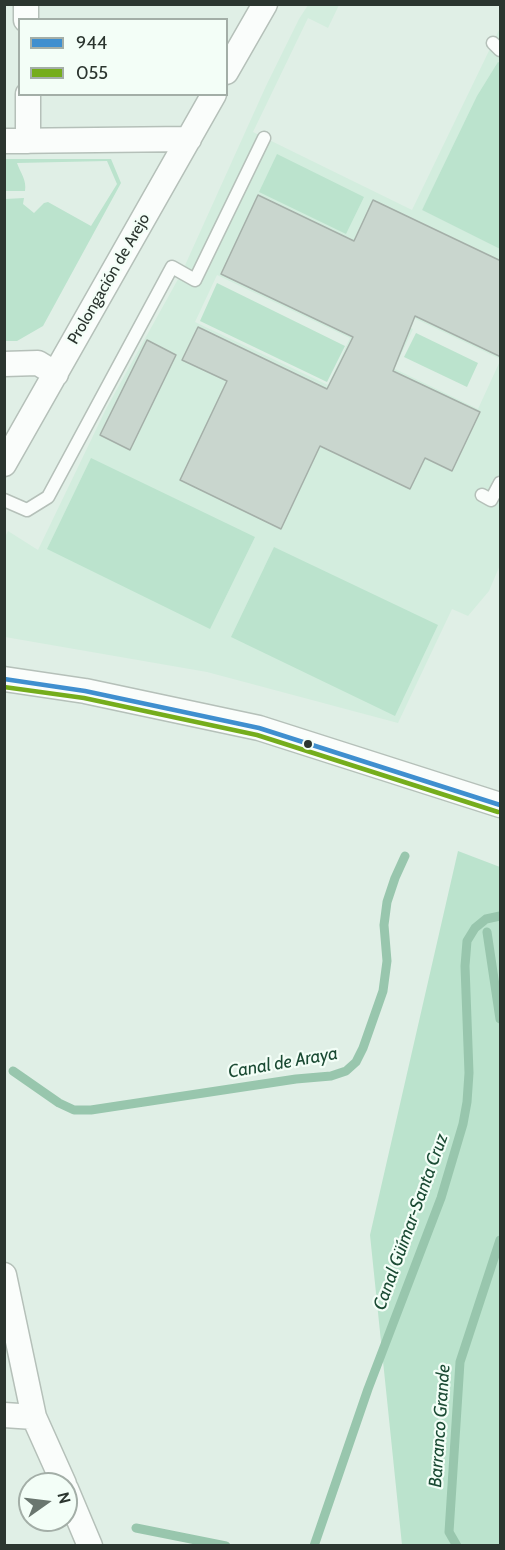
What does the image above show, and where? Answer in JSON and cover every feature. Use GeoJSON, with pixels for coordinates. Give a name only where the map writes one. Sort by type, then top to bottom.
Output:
{"type":"FeatureCollection","features":[{"type":"Feature","properties":{"kind":"street"},"geometry":{"type":"LineString","coordinates":[[228,69],[265,4]]}},
{"type":"Feature","properties":{"kind":"street"},"geometry":{"type":"LineString","coordinates":[[28,96],[28,141]]}},
{"type":"Feature","properties":{"kind":"street","name":"Prolongación de Arejo"},"geometry":{"type":"LineString","coordinates":[[4,464],[213,96]]}},
{"type":"Feature","properties":{"kind":"street"},"geometry":{"type":"LineString","coordinates":[[4,141],[189,139]]}},
{"type":"Feature","properties":{"kind":"street"},"geometry":{"type":"LineString","coordinates":[[4,363],[38,363],[56,374]]}},
{"type":"Feature","properties":{"kind":"street"},"geometry":{"type":"LineString","coordinates":[[4,679],[85,691],[259,728],[501,805]]}},
{"type":"Feature","properties":{"kind":"street"},"geometry":{"type":"LineString","coordinates":[[5,1281],[34,1417],[59,1472]]}},
{"type":"Feature","properties":{"kind":"street"},"geometry":{"type":"LineString","coordinates":[[4,1415],[34,1417]]}},
{"type":"Feature","properties":{"kind":"street"},"geometry":{"type":"LineString","coordinates":[[78,1518],[90,1545]]}},
{"type":"Feature","properties":{"kind":"lane"},"geometry":{"type":"LineString","coordinates":[[4,500],[27,510],[48,497],[172,267],[195,280],[264,138]]}},
{"type":"Feature","properties":{"kind":"lane"},"geometry":{"type":"LineString","coordinates":[[482,495],[491,500],[501,483]]}},
{"type":"Feature","properties":{"kind":"shaded area"},"geometry":{"type":"Polygon","coordinates":[[[308,5],[339,5],[328,28],[308,18],[253,132],[412,210],[500,28],[500,63],[422,210],[500,249],[500,261],[373,200],[354,241],[258,195],[221,274],[353,337],[327,389],[198,327],[182,359],[227,381],[180,480],[281,529],[320,446],[410,489],[425,458],[479,412],[365,358],[391,305],[500,357],[500,359],[393,308],[389,318],[413,329],[398,361],[372,349],[368,356],[478,409],[500,361],[500,565],[489,591],[468,616],[452,609],[398,723],[207,672],[5,637],[5,537],[8,531],[38,550],[106,409],[182,272],[266,86],[308,5]],[[217,275],[195,322],[328,385],[350,338],[217,275]]]}},
{"type":"Feature","properties":{"kind":"shaded area"},"geometry":{"type":"Polygon","coordinates":[[[498,62],[500,63],[500,249],[422,210],[477,96],[498,62]]]}},
{"type":"Feature","properties":{"kind":"shaded area"},"geometry":{"type":"Polygon","coordinates":[[[277,154],[364,197],[346,234],[259,192],[277,154]]]}},
{"type":"Feature","properties":{"kind":"shaded area"},"geometry":{"type":"Polygon","coordinates":[[[5,159],[111,159],[121,183],[43,326],[17,341],[5,341],[5,199],[24,198],[23,204],[34,213],[48,202],[91,226],[117,184],[107,161],[17,163],[24,180],[25,191],[5,191],[5,159]]]}},
{"type":"Feature","properties":{"kind":"shaded area"},"geometry":{"type":"Polygon","coordinates":[[[217,283],[345,346],[327,382],[200,321],[217,283]]]}},
{"type":"Feature","properties":{"kind":"shaded area"},"geometry":{"type":"Polygon","coordinates":[[[416,333],[478,363],[467,387],[404,357],[416,333]]]}},
{"type":"Feature","properties":{"kind":"shaded area"},"geometry":{"type":"Polygon","coordinates":[[[91,458],[255,537],[210,629],[47,549],[91,458]]]}},
{"type":"Feature","properties":{"kind":"shaded area"},"geometry":{"type":"Polygon","coordinates":[[[274,547],[438,625],[395,716],[231,637],[274,547]]]}},
{"type":"Feature","properties":{"kind":"shaded area"},"geometry":{"type":"Polygon","coordinates":[[[458,851],[500,867],[500,1545],[402,1545],[370,1235],[458,851]]]}},
{"type":"Feature","properties":{"kind":"building"},"geometry":{"type":"Polygon","coordinates":[[[258,195],[354,241],[373,200],[501,261],[501,357],[415,316],[393,371],[480,412],[452,471],[425,458],[410,489],[320,446],[281,529],[180,480],[227,381],[182,360],[198,327],[327,389],[353,337],[221,274],[258,195]]]}},
{"type":"Feature","properties":{"kind":"building"},"geometry":{"type":"Polygon","coordinates":[[[147,340],[176,355],[130,450],[100,435],[147,340]]]}},
{"type":"Feature","properties":{"kind":"waterway","name":"Canal de Araya"},"geometry":{"type":"LineString","coordinates":[[13,1071],[59,1103],[74,1110],[91,1110],[296,1079],[331,1076],[346,1071],[356,1062],[363,1048],[383,991],[387,961],[384,925],[387,902],[405,856]]}},
{"type":"Feature","properties":{"kind":"waterway","name":"Canal Güímar-Santa Cruz"},"geometry":{"type":"LineString","coordinates":[[314,1546],[368,1389],[441,1198],[463,1124],[469,1073],[465,966],[467,941],[475,928],[486,919],[500,916]]}},
{"type":"Feature","properties":{"kind":"waterway","name":"Barranco Grande"},"geometry":{"type":"LineString","coordinates":[[487,932],[500,1019]]}},
{"type":"Feature","properties":{"kind":"waterway","name":"Barranco Grande"},"geometry":{"type":"LineString","coordinates":[[457,1546],[449,1532],[460,1362],[500,1240]]}},
{"type":"Feature","properties":{"kind":"waterway","name":"Canal Güímar-Santa Cruz"},"geometry":{"type":"LineString","coordinates":[[136,1528],[226,1546]]}},
{"type":"Feature","properties":{"kind":"transit line","name":"944"},"geometry":{"type":"LineString","coordinates":[[4,679],[85,691],[259,728],[500,805]]}},
{"type":"Feature","properties":{"kind":"transit line","name":"055"},"geometry":{"type":"LineString","coordinates":[[4,687],[84,698],[257,735],[498,812]]}}]}
